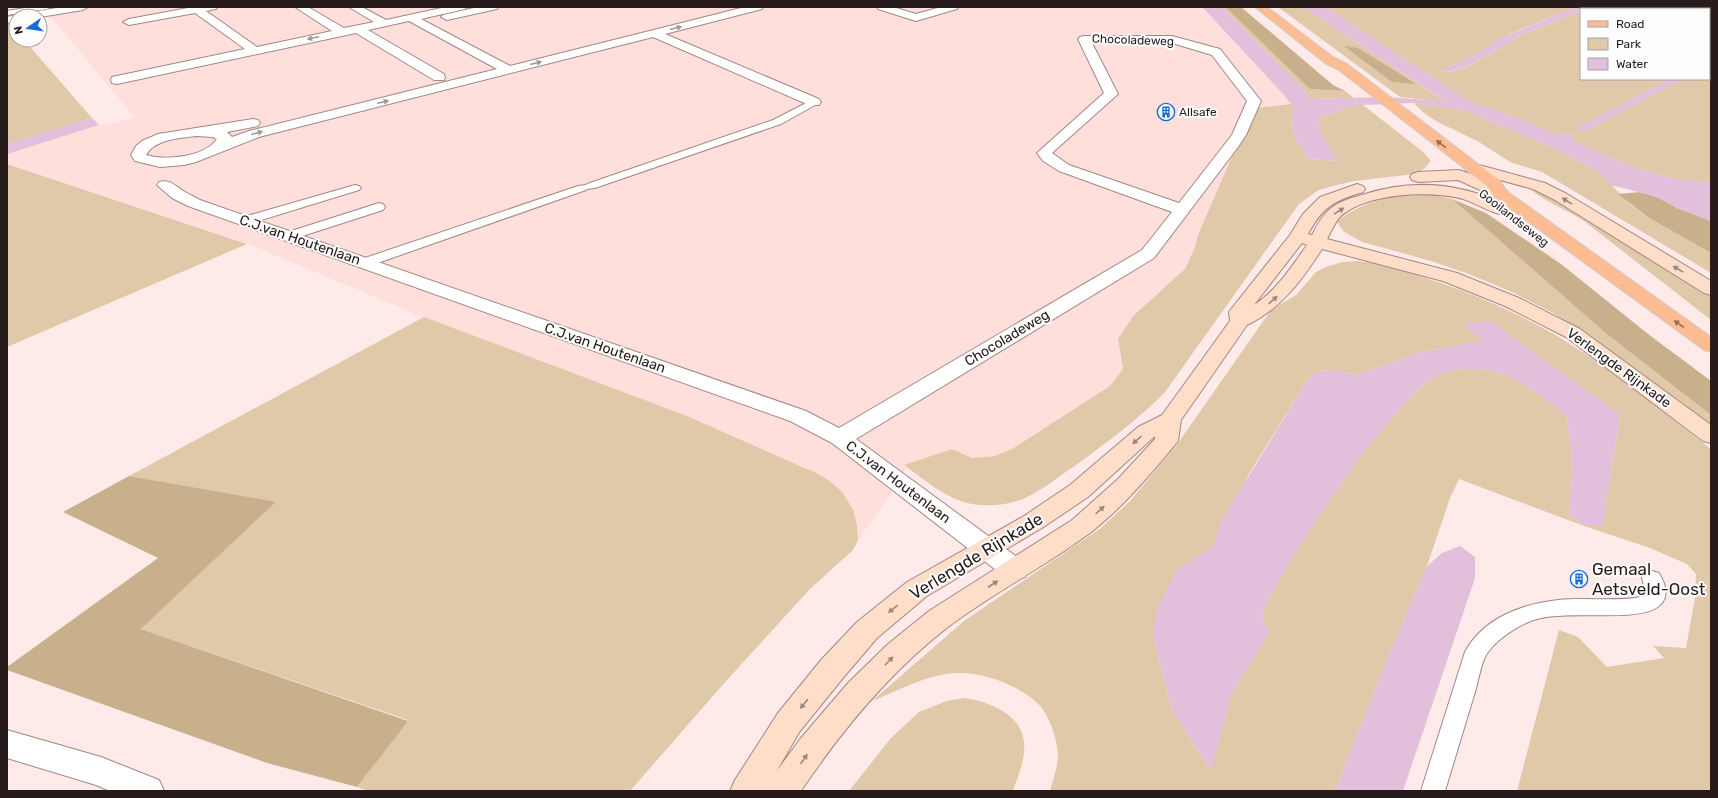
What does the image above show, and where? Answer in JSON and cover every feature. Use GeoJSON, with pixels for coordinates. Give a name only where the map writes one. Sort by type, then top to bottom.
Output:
{"type":"FeatureCollection","features":[{"type":"Feature","properties":{"kind":"main road","name":"Gooilandseweg"},"geometry":{"type":"LineString","coordinates":[[1260,7],[1329,60],[1334,67],[1396,109],[1466,172],[1585,273],[1711,362]]}},
{"type":"Feature","properties":{"kind":"main road","name":"Gooilandseweg"},"geometry":{"type":"LineString","coordinates":[[1366,90],[1380,110],[1430,152]]}},
{"type":"Feature","properties":{"kind":"main road","name":"Gooilandseweg"},"geometry":{"type":"LineString","coordinates":[[1442,162],[1466,172]]}},
{"type":"Feature","properties":{"kind":"main road","name":"Gooilandseweg"},"geometry":{"type":"LineString","coordinates":[[1503,202],[1711,346]]}},
{"type":"Feature","properties":{"kind":"street"},"geometry":{"type":"LineString","coordinates":[[48,13],[83,7]]}},
{"type":"Feature","properties":{"kind":"street"},"geometry":{"type":"LineString","coordinates":[[129,22],[195,8],[212,7]]}},
{"type":"Feature","properties":{"kind":"street"},"geometry":{"type":"LineString","coordinates":[[300,7],[342,32]]}},
{"type":"Feature","properties":{"kind":"street"},"geometry":{"type":"LineString","coordinates":[[354,7],[384,23]]}},
{"type":"Feature","properties":{"kind":"street"},"geometry":{"type":"LineString","coordinates":[[117,80],[342,32],[363,32],[415,20],[461,7]]}},
{"type":"Feature","properties":{"kind":"street"},"geometry":{"type":"LineString","coordinates":[[363,32],[384,23],[415,20],[493,7]]}},
{"type":"Feature","properties":{"kind":"street"},"geometry":{"type":"LineString","coordinates":[[203,155],[166,162],[155,162],[140,158],[138,155],[139,151],[152,142],[173,135],[247,124],[718,7]]}},
{"type":"Feature","properties":{"kind":"street"},"geometry":{"type":"LineString","coordinates":[[165,185],[174,181],[177,174],[185,166],[203,155],[254,134],[758,7]]}},
{"type":"Feature","properties":{"kind":"street"},"geometry":{"type":"LineString","coordinates":[[882,7],[916,18],[953,7]]}},
{"type":"Feature","properties":{"kind":"street"},"geometry":{"type":"LineString","coordinates":[[195,8],[255,51]]}},
{"type":"Feature","properties":{"kind":"street"},"geometry":{"type":"LineString","coordinates":[[415,20],[508,70]]}},
{"type":"Feature","properties":{"kind":"street"},"geometry":{"type":"LineString","coordinates":[[363,32],[439,77]]}},
{"type":"Feature","properties":{"kind":"street"},"geometry":{"type":"LineString","coordinates":[[653,33],[814,102]]}},
{"type":"Feature","properties":{"kind":"street","name":"Chocoladeweg"},"geometry":{"type":"LineString","coordinates":[[840,438],[1148,254],[1182,210],[1239,135],[1254,101],[1216,52],[1172,40],[1084,38],[1111,94],[1044,153],[1048,158],[1064,168],[1182,210]]}},
{"type":"Feature","properties":{"kind":"street"},"geometry":{"type":"LineString","coordinates":[[197,132],[216,133],[222,135],[225,138],[220,147]]}},
{"type":"Feature","properties":{"kind":"street","name":"C.J.van Houtenlaan"},"geometry":{"type":"LineString","coordinates":[[140,158],[155,185],[165,185],[194,203],[798,416],[840,438],[1015,570]]}},
{"type":"Feature","properties":{"kind":"street","name":"Verlengde Rijnkade"},"geometry":{"type":"LineString","coordinates":[[782,791],[812,748],[835,720],[859,692],[898,652],[939,619],[1081,526],[1127,485],[1166,441],[1170,420],[1240,321],[1253,316],[1278,296],[1288,285],[1307,240],[1309,218],[1326,200],[1343,193],[1400,179],[1466,172],[1539,186],[1561,197],[1711,289]]}},
{"type":"Feature","properties":{"kind":"street","name":"Verlengde Rijnkade"},"geometry":{"type":"LineString","coordinates":[[1307,240],[1333,215],[1344,208],[1370,197],[1399,191],[1419,189],[1459,193],[1491,203],[1503,202]]}},
{"type":"Feature","properties":{"kind":"street","name":"Verlengde Rijnkade"},"geometry":{"type":"LineString","coordinates":[[1307,240],[1450,277],[1512,302],[1574,333],[1711,436]]}},
{"type":"Feature","properties":{"kind":"street","name":"Verlengde Rijnkade"},"geometry":{"type":"LineString","coordinates":[[747,791],[789,722],[832,669],[867,630],[917,589],[1033,522],[1079,491],[1146,432],[1170,420]]}},
{"type":"Feature","properties":{"kind":"street"},"geometry":{"type":"LineString","coordinates":[[7,744],[101,772],[148,791]]}},
{"type":"Feature","properties":{"kind":"lane"},"geometry":{"type":"LineString","coordinates":[[7,13],[47,7]]}},
{"type":"Feature","properties":{"kind":"lane"},"geometry":{"type":"LineString","coordinates":[[364,263],[777,122],[814,102]]}},
{"type":"Feature","properties":{"kind":"lane"},"geometry":{"type":"LineString","coordinates":[[244,221],[355,188]]}},
{"type":"Feature","properties":{"kind":"lane"},"geometry":{"type":"LineString","coordinates":[[289,236],[379,207]]}},
{"type":"Feature","properties":{"kind":"lane"},"geometry":{"type":"LineString","coordinates":[[1433,791],[1476,652],[1495,630],[1522,616],[1558,608],[1646,604],[1653,600],[1657,594],[1656,586],[1652,578]]}},
{"type":"Feature","properties":{"kind":"shaded area"},"geometry":{"type":"Polygon","coordinates":[[[7,7],[1201,7],[1291,104],[1257,108],[1248,119],[1185,269],[1133,316],[1118,339],[1123,369],[1110,386],[1012,449],[995,456],[972,458],[952,449],[908,464],[899,482],[858,540],[857,525],[853,510],[687,416],[437,323],[246,243],[7,164],[7,154],[99,125],[135,118],[53,19],[48,17],[48,8],[8,8],[7,11],[7,7]]]}},
{"type":"Feature","properties":{"kind":"shaded area"},"geometry":{"type":"Polygon","coordinates":[[[1225,7],[1241,7],[1333,85],[1345,91],[1310,89],[1225,7]]]}},
{"type":"Feature","properties":{"kind":"shaded area"},"geometry":{"type":"Polygon","coordinates":[[[1344,46],[1358,48],[1416,84],[1392,82],[1344,46]]]}},
{"type":"Feature","properties":{"kind":"shaded area"},"geometry":{"type":"Polygon","coordinates":[[[1640,192],[1657,197],[1677,208],[1711,221],[1711,253],[1649,218],[1618,194],[1640,192]]]}},
{"type":"Feature","properties":{"kind":"shaded area"},"geometry":{"type":"Polygon","coordinates":[[[1452,199],[1486,213],[1561,264],[1648,334],[1711,381],[1711,415],[1609,336],[1452,199]]]}},
{"type":"Feature","properties":{"kind":"shaded area"},"geometry":{"type":"Polygon","coordinates":[[[129,476],[276,502],[141,629],[408,721],[357,787],[267,763],[7,670],[7,667],[158,558],[63,512],[129,476]]]}},
{"type":"Feature","properties":{"kind":"green space"},"geometry":{"type":"Polygon","coordinates":[[[1222,7],[1225,7],[1310,89],[1345,91],[1354,98],[1310,99],[1304,90],[1222,7]]]}},
{"type":"Feature","properties":{"kind":"green space"},"geometry":{"type":"Polygon","coordinates":[[[1278,7],[1303,7],[1446,102],[1400,97],[1278,7]]]}},
{"type":"Feature","properties":{"kind":"green space"},"geometry":{"type":"Polygon","coordinates":[[[1326,7],[1575,7],[1510,34],[1475,55],[1442,71],[1450,72],[1460,69],[1483,58],[1524,34],[1580,11],[1580,80],[1667,80],[1576,129],[1584,132],[1680,80],[1710,80],[1711,64],[1711,182],[1676,179],[1641,170],[1575,142],[1569,137],[1575,135],[1569,133],[1562,134],[1551,132],[1521,119],[1469,101],[1326,7]]]}},
{"type":"Feature","properties":{"kind":"green space"},"geometry":{"type":"Polygon","coordinates":[[[1711,7],[1711,56],[1710,8],[1588,8],[1711,7]]]}},
{"type":"Feature","properties":{"kind":"green space"},"geometry":{"type":"Polygon","coordinates":[[[7,21],[8,48],[31,48],[92,118],[7,144],[7,21]]]}},
{"type":"Feature","properties":{"kind":"green space"},"geometry":{"type":"Polygon","coordinates":[[[1414,103],[1462,110],[1552,147],[1599,172],[1630,204],[1649,218],[1711,253],[1711,273],[1542,172],[1510,162],[1479,142],[1436,121],[1424,113],[1414,103]]]}},
{"type":"Feature","properties":{"kind":"green space"},"geometry":{"type":"Polygon","coordinates":[[[1291,104],[1294,108],[1291,124],[1297,141],[1308,159],[1338,161],[1326,142],[1318,124],[1321,117],[1354,105],[1363,105],[1422,151],[1431,161],[1425,168],[1415,174],[1354,181],[1333,186],[1319,190],[1299,204],[1165,392],[1122,430],[1076,465],[1038,491],[1025,498],[1006,504],[972,504],[953,498],[928,483],[904,465],[952,449],[972,458],[995,456],[1012,449],[1110,386],[1123,369],[1118,339],[1133,316],[1185,269],[1248,119],[1257,108],[1291,104]]]}},
{"type":"Feature","properties":{"kind":"green space"},"geometry":{"type":"Polygon","coordinates":[[[7,164],[247,244],[7,347],[7,164]]]}},
{"type":"Feature","properties":{"kind":"green space"},"geometry":{"type":"Polygon","coordinates":[[[1530,189],[1546,194],[1561,202],[1711,296],[1711,320],[1584,221],[1530,189]]]}},
{"type":"Feature","properties":{"kind":"green space"},"geometry":{"type":"Polygon","coordinates":[[[1429,194],[1452,199],[1609,336],[1711,415],[1711,424],[1591,337],[1553,313],[1512,292],[1466,273],[1431,261],[1362,242],[1343,231],[1337,222],[1349,213],[1368,204],[1398,196],[1429,194]]]}},
{"type":"Feature","properties":{"kind":"green space"},"geometry":{"type":"Polygon","coordinates":[[[1342,262],[1368,262],[1409,272],[1477,297],[1529,320],[1586,354],[1711,449],[1711,791],[1517,791],[1559,630],[1578,637],[1607,667],[1664,658],[1653,646],[1686,648],[1695,598],[1696,574],[1687,564],[1650,548],[1584,526],[1459,479],[1450,498],[1427,566],[1387,659],[1335,791],[1050,791],[1058,759],[1053,730],[1041,707],[1034,700],[1015,688],[982,676],[950,673],[916,682],[872,701],[964,621],[1101,528],[1130,501],[1176,446],[1271,310],[1296,295],[1316,272],[1342,262]],[[1485,341],[1421,352],[1357,375],[1329,370],[1319,371],[1308,379],[1250,472],[1213,546],[1177,571],[1153,635],[1172,711],[1210,769],[1232,693],[1269,633],[1263,621],[1263,613],[1284,572],[1328,503],[1371,443],[1386,424],[1420,388],[1438,376],[1451,371],[1468,369],[1499,373],[1527,386],[1565,415],[1567,419],[1573,466],[1569,515],[1584,526],[1603,525],[1620,416],[1485,341]]]}},
{"type":"Feature","properties":{"kind":"green space"},"geometry":{"type":"Polygon","coordinates":[[[424,317],[687,416],[816,473],[830,481],[843,493],[853,510],[857,525],[858,540],[853,550],[810,589],[726,681],[630,791],[368,791],[357,787],[408,720],[141,629],[275,503],[129,476],[424,317]]]}},
{"type":"Feature","properties":{"kind":"green space"},"geometry":{"type":"Polygon","coordinates":[[[964,698],[986,703],[997,708],[1006,713],[1020,729],[1024,740],[1024,752],[1013,791],[849,791],[891,738],[919,712],[947,701],[964,698]]]}},
{"type":"Feature","properties":{"kind":"water"},"geometry":{"type":"Polygon","coordinates":[[[1202,7],[1222,7],[1304,90],[1310,99],[1383,97],[1445,101],[1303,7],[1326,7],[1469,101],[1521,119],[1551,132],[1562,134],[1569,133],[1575,135],[1570,137],[1575,142],[1641,170],[1676,179],[1711,182],[1711,221],[1677,208],[1657,197],[1611,185],[1599,172],[1552,147],[1462,110],[1414,103],[1363,105],[1342,110],[1321,117],[1318,124],[1326,142],[1338,161],[1308,159],[1297,141],[1291,123],[1294,108],[1284,95],[1202,7]]]}},
{"type":"Feature","properties":{"kind":"water"},"geometry":{"type":"Polygon","coordinates":[[[1575,7],[1591,7],[1580,8],[1580,11],[1524,34],[1471,64],[1449,72],[1441,71],[1475,55],[1497,40],[1575,7]]]}},
{"type":"Feature","properties":{"kind":"water"},"geometry":{"type":"Polygon","coordinates":[[[1667,80],[1680,80],[1584,132],[1575,129],[1667,80]]]}},
{"type":"Feature","properties":{"kind":"water"},"geometry":{"type":"Polygon","coordinates":[[[92,118],[99,125],[7,154],[7,144],[92,118]]]}},
{"type":"Feature","properties":{"kind":"water"},"geometry":{"type":"Polygon","coordinates":[[[1491,321],[1620,415],[1603,526],[1584,526],[1569,515],[1573,466],[1567,419],[1565,415],[1527,386],[1499,373],[1468,369],[1451,371],[1430,380],[1420,388],[1386,424],[1371,443],[1314,524],[1280,579],[1263,613],[1263,621],[1269,633],[1232,693],[1211,770],[1172,711],[1153,635],[1158,606],[1177,570],[1213,546],[1220,523],[1308,379],[1319,371],[1329,370],[1357,375],[1421,352],[1484,341],[1463,324],[1491,321]]]}},
{"type":"Feature","properties":{"kind":"water"},"geometry":{"type":"Polygon","coordinates":[[[1460,546],[1475,557],[1475,578],[1403,791],[1335,791],[1387,659],[1427,566],[1442,553],[1460,546]]]}},
{"type":"Feature","properties":{"kind":"place","name":"Allsafe"},"geometry":{"type":"Point","coordinates":[1166,112]}},
{"type":"Feature","properties":{"kind":"place","name":"Gemaal Aetsveld-Oost"},"geometry":{"type":"Point","coordinates":[1579,579]}}]}
